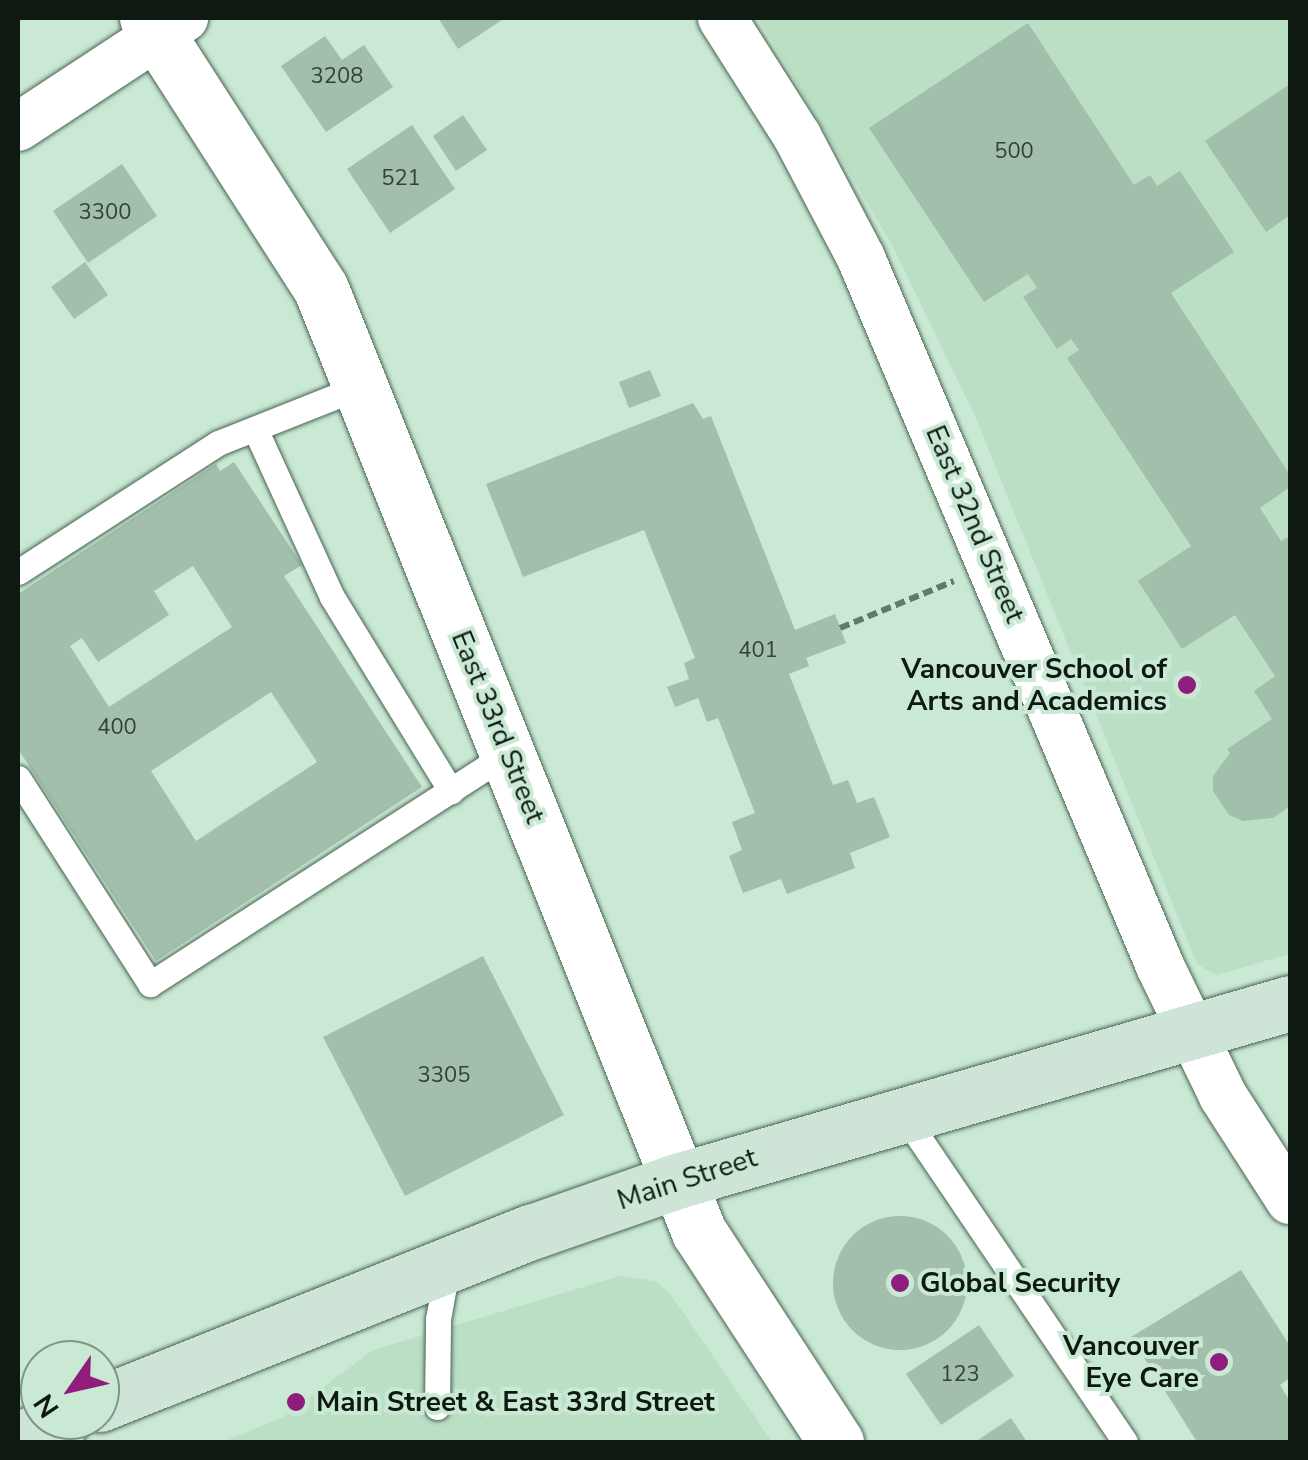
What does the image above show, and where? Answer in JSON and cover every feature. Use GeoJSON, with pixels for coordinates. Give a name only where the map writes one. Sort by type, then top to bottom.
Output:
{"type":"FeatureCollection","features":[{"type":"Feature","properties":{"kind":"main road","name":"Main Street"},"geometry":{"type":"LineString","coordinates":[[120,1396],[448,1264],[677,1180],[1290,1003]]}},
{"type":"Feature","properties":{"kind":"street","name":"East 32nd Street"},"geometry":{"type":"LineString","coordinates":[[722,18],[797,136],[862,258],[1160,966],[1223,1096],[1290,1200]]}},
{"type":"Feature","properties":{"kind":"street"},"geometry":{"type":"LineString","coordinates":[[18,126],[163,23]]}},
{"type":"Feature","properties":{"kind":"street","name":"East 33rd Street"},"geometry":{"type":"LineString","coordinates":[[163,23],[308,264],[362,386],[698,1232],[836,1442]]}},
{"type":"Feature","properties":{"kind":"lane"},"geometry":{"type":"LineString","coordinates":[[18,572],[218,443],[256,432],[362,386]]}},
{"type":"Feature","properties":{"kind":"lane"},"geometry":{"type":"LineString","coordinates":[[256,432],[332,598],[451,791]]}},
{"type":"Feature","properties":{"kind":"lane"},"geometry":{"type":"LineString","coordinates":[[18,778],[150,984],[509,754]]}},
{"type":"Feature","properties":{"kind":"lane"},"geometry":{"type":"LineString","coordinates":[[903,1114],[1125,1442]]}},
{"type":"Feature","properties":{"kind":"lane"},"geometry":{"type":"LineString","coordinates":[[437,1407],[438,1318],[448,1264]]}},
{"type":"Feature","properties":{"kind":"path"},"geometry":{"type":"LineString","coordinates":[[840,628],[992,566]]}},
{"type":"Feature","properties":{"kind":"shaded area","name":"Vancouver School of Arts and Academics"},"geometry":{"type":"Polygon","coordinates":[[[758,18],[1290,18],[1290,954],[1216,975],[1197,964],[975,416],[892,245],[758,18]]]}},
{"type":"Feature","properties":{"kind":"shaded area"},"geometry":{"type":"Polygon","coordinates":[[[620,1276],[655,1281],[669,1292],[772,1442],[223,1442],[285,1416],[373,1350],[620,1276]]]}},
{"type":"Feature","properties":{"kind":"building"},"geometry":{"type":"Polygon","coordinates":[[[438,18],[505,18],[458,49],[438,18]]]}},
{"type":"Feature","properties":{"kind":"building"},"geometry":{"type":"Polygon","coordinates":[[[1028,23],[1134,185],[1150,175],[1157,186],[1180,171],[1234,252],[1171,293],[1290,475],[1290,487],[1260,508],[1281,541],[1287,537],[1290,543],[1290,806],[1273,818],[1243,821],[1229,815],[1213,791],[1213,776],[1230,753],[1227,749],[1272,719],[1254,691],[1275,676],[1235,615],[1182,649],[1138,581],[1191,546],[1067,358],[1079,350],[1071,339],[1057,349],[1023,297],[1037,288],[1028,274],[984,302],[869,128],[1028,23]]]}},
{"type":"Feature","properties":{"kind":"building"},"geometry":{"type":"Polygon","coordinates":[[[325,36],[342,60],[364,45],[393,87],[326,132],[281,66],[325,36]]]}},
{"type":"Feature","properties":{"kind":"building"},"geometry":{"type":"Polygon","coordinates":[[[1290,84],[1290,215],[1266,232],[1205,141],[1290,84]]]}},
{"type":"Feature","properties":{"kind":"building"},"geometry":{"type":"Polygon","coordinates":[[[463,115],[487,150],[456,171],[433,136],[463,115]]]}},
{"type":"Feature","properties":{"kind":"building"},"geometry":{"type":"Polygon","coordinates":[[[412,125],[455,189],[390,233],[347,169],[412,125]]]}},
{"type":"Feature","properties":{"kind":"building"},"geometry":{"type":"Polygon","coordinates":[[[122,164],[157,216],[88,263],[53,211],[122,164]]]}},
{"type":"Feature","properties":{"kind":"building"},"geometry":{"type":"Polygon","coordinates":[[[85,262],[108,295],[74,319],[51,287],[85,262]]]}},
{"type":"Feature","properties":{"kind":"building"},"geometry":{"type":"Polygon","coordinates":[[[650,370],[661,396],[629,408],[619,382],[650,370]]]}},
{"type":"Feature","properties":{"kind":"building"},"geometry":{"type":"Polygon","coordinates":[[[693,403],[703,419],[711,416],[795,630],[835,614],[846,643],[806,658],[809,666],[789,674],[833,785],[848,780],[857,803],[874,797],[890,837],[850,853],[855,868],[787,894],[781,879],[743,893],[729,856],[742,850],[732,822],[755,813],[718,718],[707,722],[698,698],[675,707],[667,687],[689,679],[684,663],[695,658],[644,530],[523,577],[486,484],[693,403]]]}},
{"type":"Feature","properties":{"kind":"building"},"geometry":{"type":"Polygon","coordinates":[[[234,462],[302,565],[284,576],[422,787],[156,961],[18,749],[18,594],[216,464],[220,471],[234,462]],[[193,566],[154,591],[169,615],[98,662],[82,638],[70,646],[109,707],[232,627],[193,566]],[[271,692],[151,771],[196,841],[317,762],[271,692]]]}},
{"type":"Feature","properties":{"kind":"building"},"geometry":{"type":"Polygon","coordinates":[[[483,956],[564,1115],[405,1196],[323,1037],[483,956]]]}},
{"type":"Feature","properties":{"kind":"building","name":"Global Security"},"geometry":{"type":"Polygon","coordinates":[[[900,1216],[926,1221],[948,1235],[962,1257],[967,1283],[962,1309],[948,1331],[926,1345],[900,1350],[874,1345],[852,1331],[838,1309],[833,1283],[838,1257],[852,1235],[874,1221],[900,1216]]]}},
{"type":"Feature","properties":{"kind":"building","name":"Vancouver Eye Care"},"geometry":{"type":"Polygon","coordinates":[[[1241,1270],[1290,1346],[1290,1378],[1280,1385],[1290,1401],[1290,1442],[1197,1442],[1131,1337],[1241,1270]]]}},
{"type":"Feature","properties":{"kind":"building"},"geometry":{"type":"Polygon","coordinates":[[[979,1325],[1014,1376],[941,1425],[906,1374],[979,1325]]]}},
{"type":"Feature","properties":{"kind":"building"},"geometry":{"type":"Polygon","coordinates":[[[1011,1418],[1027,1442],[975,1442],[1011,1418]]]}},
{"type":"Feature","properties":{"kind":"place","name":"Vancouver School of Arts and Academics"},"geometry":{"type":"Point","coordinates":[1187,685]}},
{"type":"Feature","properties":{"kind":"place","name":"Global Security"},"geometry":{"type":"Point","coordinates":[900,1283]}},
{"type":"Feature","properties":{"kind":"place","name":"Vancouver Eye Care"},"geometry":{"type":"Point","coordinates":[1219,1362]}},
{"type":"Feature","properties":{"kind":"place","name":"Main Street & East 33rd Street"},"geometry":{"type":"Point","coordinates":[296,1402]}}]}
